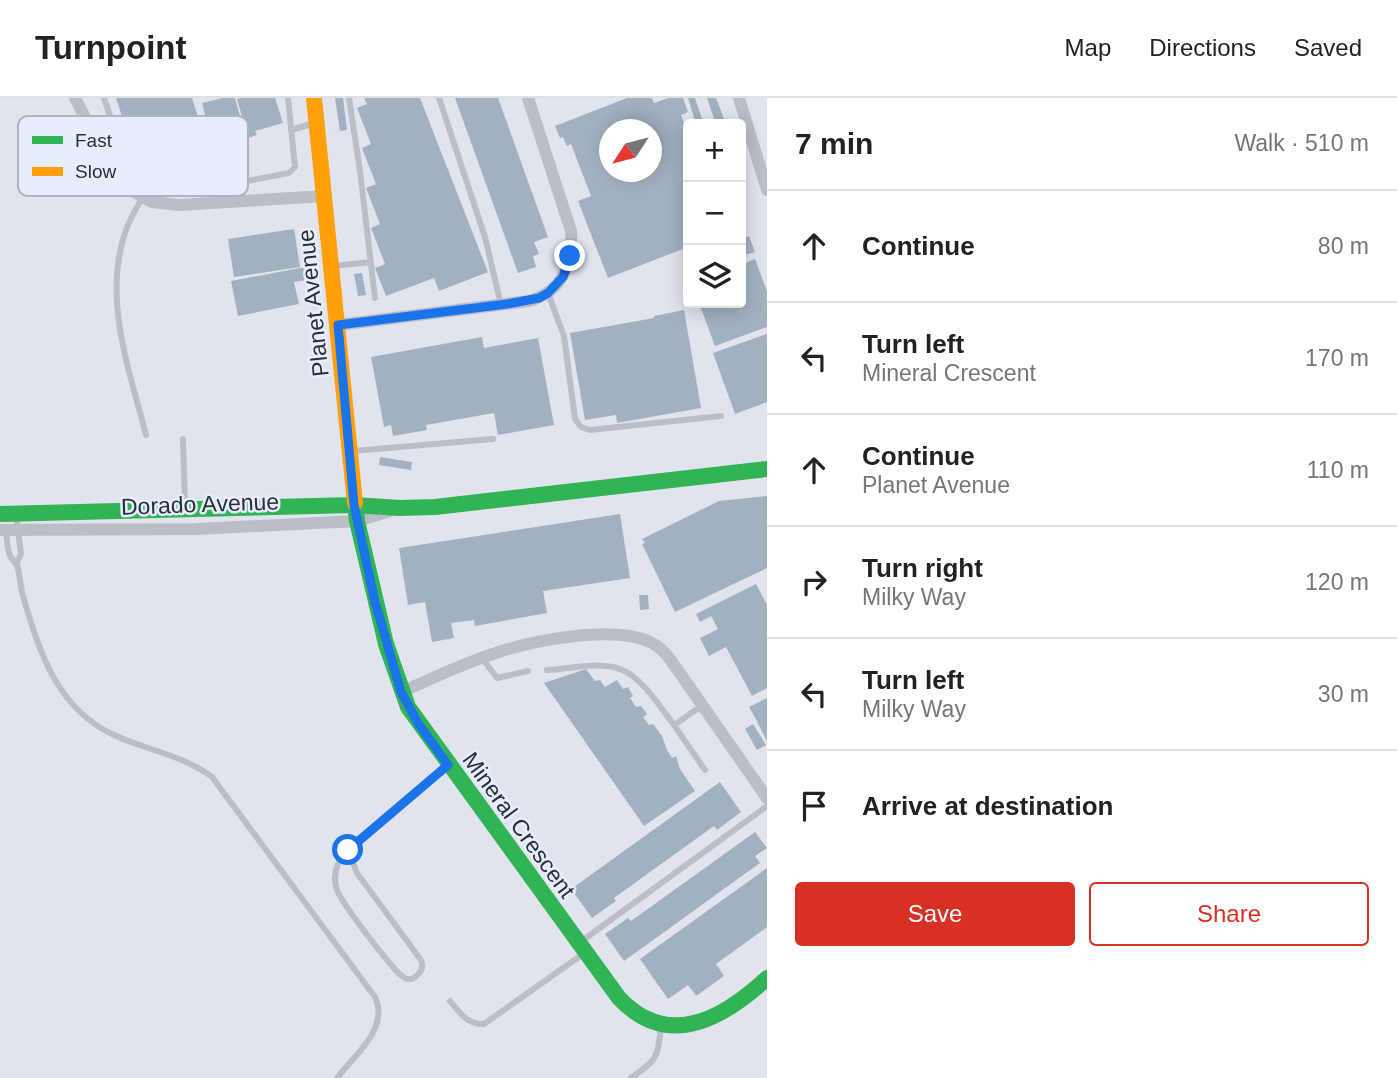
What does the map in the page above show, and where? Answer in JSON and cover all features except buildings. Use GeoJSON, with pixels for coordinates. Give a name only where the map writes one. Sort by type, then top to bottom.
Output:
{"type":"FeatureCollection","features":[{"type":"Feature","properties":{"kind":"street"},"geometry":{"type":"LineString","coordinates":[[75,98],[84,116]]}},
{"type":"Feature","properties":{"kind":"street","name":"Planet Avenue"},"geometry":{"type":"LineString","coordinates":[[314,98],[351,451],[354,505]]}},
{"type":"Feature","properties":{"kind":"street"},"geometry":{"type":"LineString","coordinates":[[338,325],[529,301],[548,293],[557,285],[568,267],[572,232],[528,98]]}},
{"type":"Feature","properties":{"kind":"street"},"geometry":{"type":"LineString","coordinates":[[739,98],[767,190]]}},
{"type":"Feature","properties":{"kind":"street"},"geometry":{"type":"LineString","coordinates":[[143,197],[152,202],[180,205],[324,196]]}},
{"type":"Feature","properties":{"kind":"street","name":"Dorado Avenue"},"geometry":{"type":"LineString","coordinates":[[7,522],[185,508],[354,505],[435,507],[767,469]]}},
{"type":"Feature","properties":{"kind":"street","name":"Mineral Crescent"},"geometry":{"type":"LineString","coordinates":[[354,505],[375,602],[401,692],[418,723],[618,998],[646,1020],[675,1027],[699,1024],[733,1008],[767,978]]}},
{"type":"Feature","properties":{"kind":"street","name":"Dorado Avenue"},"geometry":{"type":"LineString","coordinates":[[7,522],[197,528],[357,522],[400,508]]}},
{"type":"Feature","properties":{"kind":"street"},"geometry":{"type":"LineString","coordinates":[[401,692],[482,658],[583,635],[625,635],[650,642],[662,650],[767,798]]}},
{"type":"Feature","properties":{"kind":"lane"},"geometry":{"type":"LineString","coordinates":[[104,98],[111,116]]}},
{"type":"Feature","properties":{"kind":"lane"},"geometry":{"type":"LineString","coordinates":[[248,181],[289,173],[295,167],[288,98]]}},
{"type":"Feature","properties":{"kind":"lane"},"geometry":{"type":"LineString","coordinates":[[349,98],[375,298]]}},
{"type":"Feature","properties":{"kind":"lane"},"geometry":{"type":"LineString","coordinates":[[439,98],[485,237],[501,305]]}},
{"type":"Feature","properties":{"kind":"lane"},"geometry":{"type":"LineString","coordinates":[[291,130],[316,122]]}},
{"type":"Feature","properties":{"kind":"lane"},"geometry":{"type":"LineString","coordinates":[[143,197],[126,230],[116,274],[117,327],[146,435]]}},
{"type":"Feature","properties":{"kind":"lane"},"geometry":{"type":"LineString","coordinates":[[332,266],[371,262]]}},
{"type":"Feature","properties":{"kind":"lane"},"geometry":{"type":"LineString","coordinates":[[548,293],[564,336],[575,419],[581,427],[590,430],[721,416]]}},
{"type":"Feature","properties":{"kind":"lane"},"geometry":{"type":"LineString","coordinates":[[183,439],[185,508]]}},
{"type":"Feature","properties":{"kind":"lane"},"geometry":{"type":"LineString","coordinates":[[351,451],[493,439]]}},
{"type":"Feature","properties":{"kind":"lane"},"geometry":{"type":"LineString","coordinates":[[7,522],[21,554],[16,564]]}},
{"type":"Feature","properties":{"kind":"lane"},"geometry":{"type":"LineString","coordinates":[[7,522],[9,554],[16,564],[41,654],[70,701],[93,723],[113,735],[183,761],[212,777],[375,998],[379,1012],[375,1030],[337,1078]]}},
{"type":"Feature","properties":{"kind":"lane"},"geometry":{"type":"LineString","coordinates":[[482,658],[497,678],[528,671]]}},
{"type":"Feature","properties":{"kind":"lane"},"geometry":{"type":"LineString","coordinates":[[547,670],[600,666],[621,669],[647,689],[705,770]]}},
{"type":"Feature","properties":{"kind":"lane"},"geometry":{"type":"LineString","coordinates":[[674,725],[703,705]]}},
{"type":"Feature","properties":{"kind":"lane"},"geometry":{"type":"LineString","coordinates":[[348,850],[357,873],[421,960],[423,967],[412,979],[398,972],[339,895],[335,877],[338,862],[348,850],[448,765]]}},
{"type":"Feature","properties":{"kind":"lane"},"geometry":{"type":"LineString","coordinates":[[450,1001],[473,1024],[484,1024],[767,806]]}},
{"type":"Feature","properties":{"kind":"lane"},"geometry":{"type":"LineString","coordinates":[[631,1078],[652,1063],[657,1055],[662,1025]]}},
{"type":"Feature","properties":{"kind":"traffic: fast"},"geometry":{"type":"LineString","coordinates":[[0,514],[354,505],[435,507],[767,469]]}},
{"type":"Feature","properties":{"kind":"traffic: fast"},"geometry":{"type":"LineString","coordinates":[[355,503],[386,644],[408,707],[619,998],[638,1014],[657,1023],[695,1023],[732,1006],[767,978]]}},
{"type":"Feature","properties":{"kind":"traffic: slow"},"geometry":{"type":"LineString","coordinates":[[314,98],[355,503]]}},
{"type":"Feature","properties":{"kind":"route"},"geometry":{"type":"LineString","coordinates":[[348,850],[448,765],[418,723],[401,692],[363,555],[354,505],[338,325],[529,301],[548,293],[557,285],[568,267],[570,256]]}}]}
